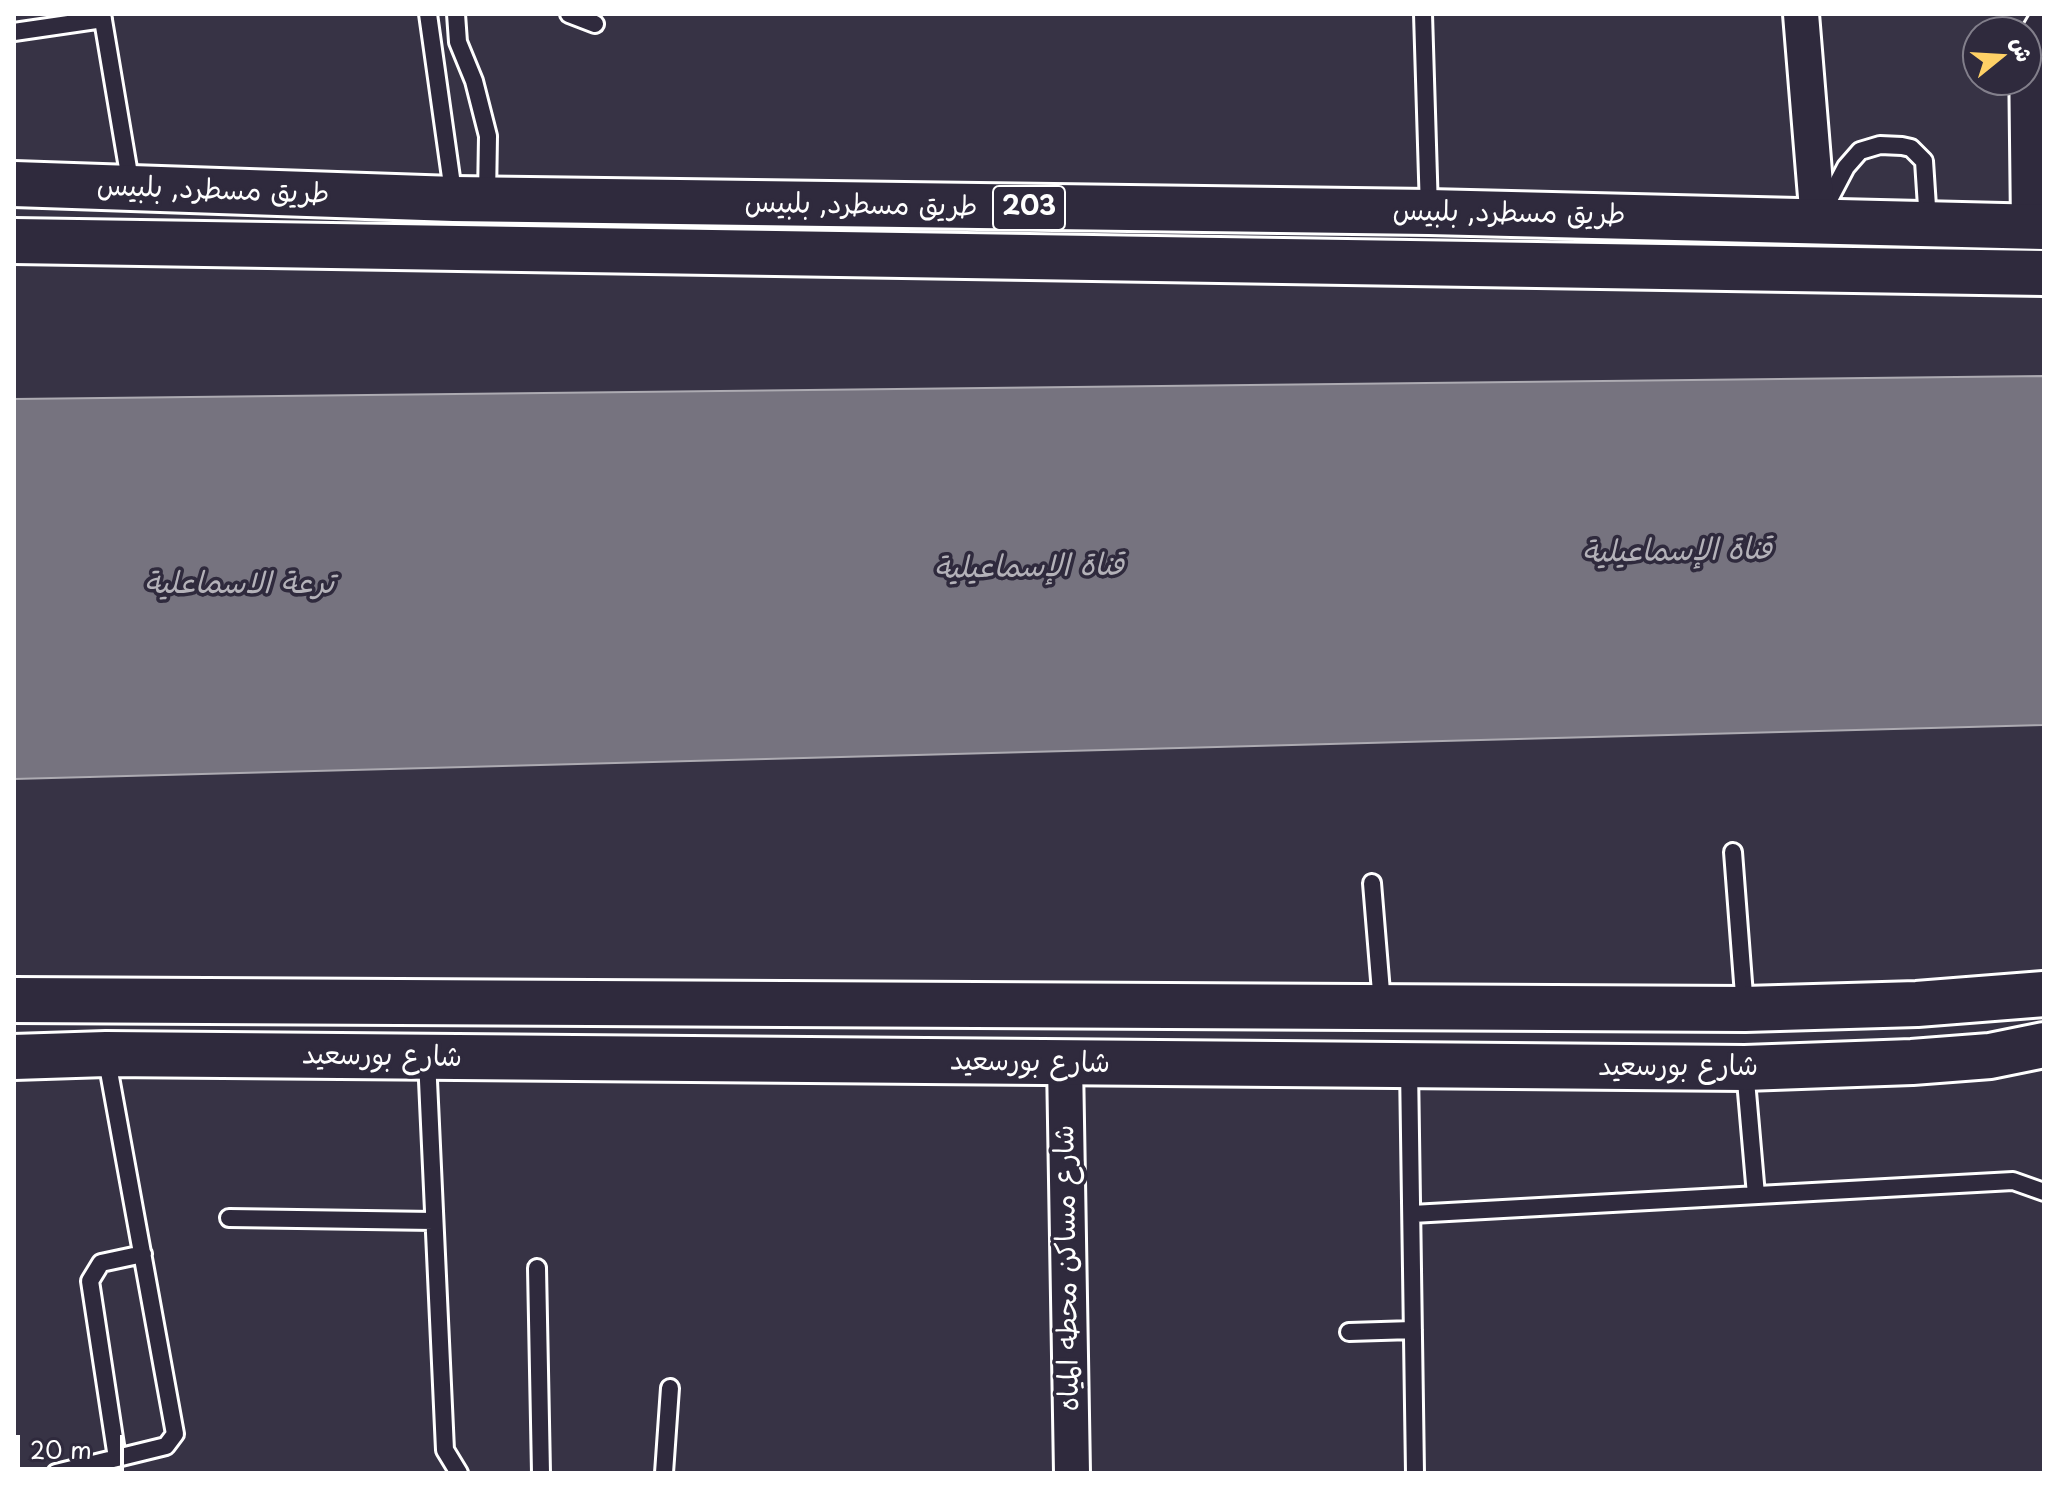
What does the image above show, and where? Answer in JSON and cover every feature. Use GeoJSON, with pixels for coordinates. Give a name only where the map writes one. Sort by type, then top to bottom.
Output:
{"type":"FeatureCollection","features":[{"type":"Feature","properties":{"kind":"main road","name":"طريق مسطرد, بلبيس"},"geometry":{"type":"LineString","coordinates":[[14,184],[470,199],[1429,212],[2037,227]]}},
{"type":"Feature","properties":{"kind":"main road","name":"طريق مسطرد, بلبيس"},"geometry":{"type":"LineString","coordinates":[[14,241],[2044,273]]}},
{"type":"Feature","properties":{"kind":"main road","name":"شارع بورسعيد"},"geometry":{"type":"LineString","coordinates":[[14,1000],[1383,1010],[1745,1009],[1917,1004],[2044,994]]}},
{"type":"Feature","properties":{"kind":"main road","name":"شارع بورسعيد"},"geometry":{"type":"LineString","coordinates":[[14,1057],[106,1054],[1745,1068],[1912,1062],[2042,1048]]}},
{"type":"Feature","properties":{"kind":"street"},"geometry":{"type":"LineString","coordinates":[[1802,19],[1818,221]]}},
{"type":"Feature","properties":{"kind":"street"},"geometry":{"type":"LineString","coordinates":[[2037,227],[2027,54],[2044,25]]}},
{"type":"Feature","properties":{"kind":"street","name":"شارع مساكن محطه المياه"},"geometry":{"type":"LineString","coordinates":[[1065,1063],[1072,1473]]}},
{"type":"Feature","properties":{"kind":"lane"},"geometry":{"type":"LineString","coordinates":[[569,14],[595,24]]}},
{"type":"Feature","properties":{"kind":"lane"},"geometry":{"type":"LineString","coordinates":[[1423,14],[1429,212]]}},
{"type":"Feature","properties":{"kind":"lane"},"geometry":{"type":"LineString","coordinates":[[14,32],[103,16],[131,188]]}},
{"type":"Feature","properties":{"kind":"lane"},"geometry":{"type":"LineString","coordinates":[[455,17],[488,136],[470,199],[429,19],[455,17]]}},
{"type":"Feature","properties":{"kind":"lane"},"geometry":{"type":"LineString","coordinates":[[1818,221],[1852,158],[1860,151],[1880,145],[1911,148],[1919,154],[1925,171],[1929,224]]}},
{"type":"Feature","properties":{"kind":"lane"},"geometry":{"type":"LineString","coordinates":[[1733,852],[1745,1009]]}},
{"type":"Feature","properties":{"kind":"lane"},"geometry":{"type":"LineString","coordinates":[[1372,883],[1383,1010]]}},
{"type":"Feature","properties":{"kind":"lane"},"geometry":{"type":"LineString","coordinates":[[56,1473],[166,1446],[175,1434],[106,1054]]}},
{"type":"Feature","properties":{"kind":"lane"},"geometry":{"type":"LineString","coordinates":[[427,1057],[445,1450],[459,1473]]}},
{"type":"Feature","properties":{"kind":"lane"},"geometry":{"type":"LineString","coordinates":[[1409,1066],[1415,1473]]}},
{"type":"Feature","properties":{"kind":"lane"},"geometry":{"type":"LineString","coordinates":[[1745,1068],[1756,1195]]}},
{"type":"Feature","properties":{"kind":"lane"},"geometry":{"type":"LineString","coordinates":[[1412,1214],[2013,1181],[2044,1192]]}},
{"type":"Feature","properties":{"kind":"lane"},"geometry":{"type":"LineString","coordinates":[[229,1218],[434,1221]]}},
{"type":"Feature","properties":{"kind":"lane"},"geometry":{"type":"LineString","coordinates":[[117,1458],[90,1281],[101,1263],[143,1254]]}},
{"type":"Feature","properties":{"kind":"lane"},"geometry":{"type":"LineString","coordinates":[[537,1268],[541,1473]]}},
{"type":"Feature","properties":{"kind":"lane"},"geometry":{"type":"LineString","coordinates":[[1349,1332],[1413,1330]]}},
{"type":"Feature","properties":{"kind":"lane"},"geometry":{"type":"LineString","coordinates":[[664,1473],[670,1388]]}},
{"type":"Feature","properties":{"kind":"water","name":"ترعة الاسماعلية"},"geometry":{"type":"Polygon","coordinates":[[[2044,376],[2044,725],[14,779],[14,399],[2044,376]]]}},
{"type":"Feature","properties":{"kind":"water label","name":"قناة الإسماعيلية"},"geometry":{"type":"Point","coordinates":[1677,552]}},
{"type":"Feature","properties":{"kind":"water label","name":"قناة الإسماعيلية"},"geometry":{"type":"Point","coordinates":[1029,568]}}]}
